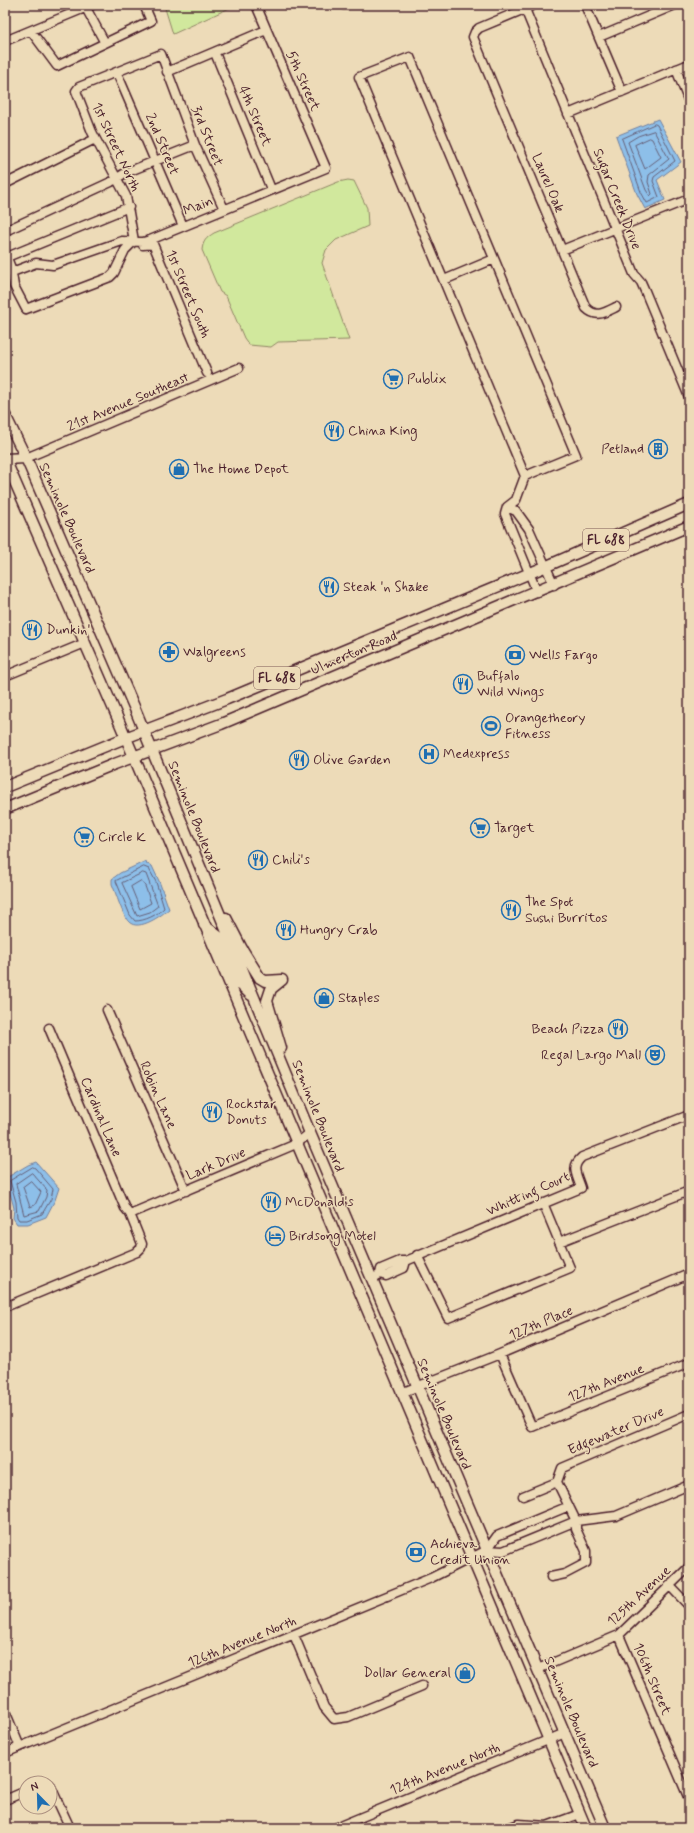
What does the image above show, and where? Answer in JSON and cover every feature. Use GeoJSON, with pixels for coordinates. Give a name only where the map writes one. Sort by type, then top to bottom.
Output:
{"type":"FeatureCollection","features":[{"type":"Feature","properties":{"kind":"main road","name":"Seminole Boulevard"},"geometry":{"type":"LineString","coordinates":[[5,415],[26,458],[144,731],[310,1133],[376,1276],[418,1387],[605,1828]]}},
{"type":"Feature","properties":{"kind":"main road"},"geometry":{"type":"LineString","coordinates":[[26,458],[5,459],[85,643],[586,1828]]}},
{"type":"Feature","properties":{"kind":"main road","name":"Ulmerton Road"},"geometry":{"type":"LineString","coordinates":[[5,787],[125,738],[228,699],[531,573],[689,504]]}},
{"type":"Feature","properties":{"kind":"main road","name":"Ulmerton Road"},"geometry":{"type":"LineString","coordinates":[[5,809],[132,757],[221,724],[554,585],[689,526]]}},
{"type":"Feature","properties":{"kind":"main road"},"geometry":{"type":"LineString","coordinates":[[205,881],[256,974],[265,981],[282,980],[271,988],[267,1001],[293,1091]]}},
{"type":"Feature","properties":{"kind":"main road"},"geometry":{"type":"LineString","coordinates":[[203,924],[218,936],[239,983],[255,1000]]}},
{"type":"Feature","properties":{"kind":"street"},"geometry":{"type":"LineString","coordinates":[[31,30],[56,66],[152,21],[144,5]]}},
{"type":"Feature","properties":{"kind":"street","name":"5th Street"},"geometry":{"type":"LineString","coordinates":[[256,5],[326,168]]}},
{"type":"Feature","properties":{"kind":"street"},"geometry":{"type":"LineString","coordinates":[[525,9],[534,5]]}},
{"type":"Feature","properties":{"kind":"street"},"geometry":{"type":"LineString","coordinates":[[586,5],[622,92]]}},
{"type":"Feature","properties":{"kind":"street"},"geometry":{"type":"LineString","coordinates":[[599,37],[675,5]]}},
{"type":"Feature","properties":{"kind":"street"},"geometry":{"type":"LineString","coordinates":[[5,41],[89,6],[105,43]]}},
{"type":"Feature","properties":{"kind":"street","name":"Laurel Oak"},"geometry":{"type":"LineString","coordinates":[[525,9],[479,28],[473,37],[586,308],[591,312],[603,314],[616,307]]}},
{"type":"Feature","properties":{"kind":"street","name":"Sugar Creek Drive"},"geometry":{"type":"LineString","coordinates":[[525,9],[634,274],[641,282],[689,397]]}},
{"type":"Feature","properties":{"kind":"street"},"geometry":{"type":"LineString","coordinates":[[167,72],[215,53],[266,30]]}},
{"type":"Feature","properties":{"kind":"street","name":"4th Street"},"geometry":{"type":"LineString","coordinates":[[215,53],[271,190]]}},
{"type":"Feature","properties":{"kind":"street","name":"3rd Street"},"geometry":{"type":"LineString","coordinates":[[117,73],[160,54],[195,144],[224,209]]}},
{"type":"Feature","properties":{"kind":"street"},"geometry":{"type":"LineString","coordinates":[[525,476],[576,455],[410,57],[359,77],[525,476],[516,500],[507,507],[505,514],[531,573],[537,592]]}},
{"type":"Feature","properties":{"kind":"street"},"geometry":{"type":"LineString","coordinates":[[568,114],[689,64]]}},
{"type":"Feature","properties":{"kind":"street"},"geometry":{"type":"LineString","coordinates":[[676,69],[689,102]]}},
{"type":"Feature","properties":{"kind":"street","name":"1st Street North"},"geometry":{"type":"LineString","coordinates":[[117,73],[77,89],[76,91],[96,139],[126,196],[134,241]]}},
{"type":"Feature","properties":{"kind":"street","name":"2nd Street"},"geometry":{"type":"LineString","coordinates":[[117,73],[183,226]]}},
{"type":"Feature","properties":{"kind":"street"},"geometry":{"type":"LineString","coordinates":[[5,184],[96,139]]}},
{"type":"Feature","properties":{"kind":"street"},"geometry":{"type":"LineString","coordinates":[[5,231],[116,178],[195,144]]}},
{"type":"Feature","properties":{"kind":"street","name":"Main"},"geometry":{"type":"LineString","coordinates":[[12,272],[36,263],[53,265],[122,241],[150,240],[326,168]]}},
{"type":"Feature","properties":{"kind":"street"},"geometry":{"type":"LineString","coordinates":[[562,250],[689,199]]}},
{"type":"Feature","properties":{"kind":"street"},"geometry":{"type":"LineString","coordinates":[[129,207],[6,255],[12,272],[14,286],[26,309],[110,277],[114,273],[125,250],[134,241]]}},
{"type":"Feature","properties":{"kind":"street","name":"1st Street South"},"geometry":{"type":"LineString","coordinates":[[134,241],[138,245],[154,244],[207,373]]}},
{"type":"Feature","properties":{"kind":"street"},"geometry":{"type":"LineString","coordinates":[[444,280],[494,259]]}},
{"type":"Feature","properties":{"kind":"street","name":"21st Avenue Southeast"},"geometry":{"type":"LineString","coordinates":[[26,458],[239,368]]}},
{"type":"Feature","properties":{"kind":"street"},"geometry":{"type":"LineString","coordinates":[[507,507],[516,511],[529,529],[547,566],[554,585]]}},
{"type":"Feature","properties":{"kind":"street"},"geometry":{"type":"LineString","coordinates":[[5,676],[85,643]]}},
{"type":"Feature","properties":{"kind":"street","name":"Robin Lane"},"geometry":{"type":"LineString","coordinates":[[107,1010],[186,1190]]}},
{"type":"Feature","properties":{"kind":"street","name":"Cardinal Lane"},"geometry":{"type":"LineString","coordinates":[[5,1307],[137,1252],[141,1248],[142,1244],[130,1214],[125,1208],[49,1028]]}},
{"type":"Feature","properties":{"kind":"street","name":"Whitting Court"},"geometry":{"type":"LineString","coordinates":[[376,1276],[386,1276],[398,1266],[404,1268],[406,1261],[417,1255],[581,1188],[575,1169],[576,1162],[582,1157],[689,1115]]}},
{"type":"Feature","properties":{"kind":"street","name":"Lark Drive"},"geometry":{"type":"LineString","coordinates":[[130,1214],[296,1144],[310,1133]]}},
{"type":"Feature","properties":{"kind":"street"},"geometry":{"type":"LineString","coordinates":[[559,1242],[689,1191]]}},
{"type":"Feature","properties":{"kind":"street"},"geometry":{"type":"LineString","coordinates":[[417,1255],[448,1318],[570,1268],[543,1204]]}},
{"type":"Feature","properties":{"kind":"street","name":"127th Place"},"geometry":{"type":"LineString","coordinates":[[402,1393],[500,1354],[689,1274]]}},
{"type":"Feature","properties":{"kind":"street","name":"127th Avenue"},"geometry":{"type":"LineString","coordinates":[[500,1354],[532,1427],[689,1363]]}},
{"type":"Feature","properties":{"kind":"street","name":"Edgewater Drive"},"geometry":{"type":"LineString","coordinates":[[557,1482],[562,1468],[689,1414]]}},
{"type":"Feature","properties":{"kind":"street"},"geometry":{"type":"LineString","coordinates":[[523,1496],[557,1482],[576,1521],[576,1529],[586,1551],[586,1563],[565,1574],[551,1577]]}},
{"type":"Feature","properties":{"kind":"street"},"geometry":{"type":"LineString","coordinates":[[487,1550],[502,1551],[576,1521],[616,1516],[689,1485]]}},
{"type":"Feature","properties":{"kind":"street"},"geometry":{"type":"LineString","coordinates":[[487,1550],[497,1536],[568,1506]]}},
{"type":"Feature","properties":{"kind":"street","name":"126th Avenue North"},"geometry":{"type":"LineString","coordinates":[[5,1753],[431,1578],[487,1550]]}},
{"type":"Feature","properties":{"kind":"street","name":"125th Avenue"},"geometry":{"type":"LineString","coordinates":[[538,1669],[620,1635],[689,1567]]}},
{"type":"Feature","properties":{"kind":"street"},"geometry":{"type":"LineString","coordinates":[[670,1585],[689,1606]]}},
{"type":"Feature","properties":{"kind":"street"},"geometry":{"type":"LineString","coordinates":[[294,1635],[324,1707],[334,1719],[348,1717],[422,1686]]}},
{"type":"Feature","properties":{"kind":"street","name":"106th Street"},"geometry":{"type":"LineString","coordinates":[[620,1635],[689,1799]]}},
{"type":"Feature","properties":{"kind":"street"},"geometry":{"type":"LineString","coordinates":[[5,1711],[20,1747]]}},
{"type":"Feature","properties":{"kind":"street","name":"124th Avenue North"},"geometry":{"type":"LineString","coordinates":[[335,1828],[565,1733]]}},
{"type":"Feature","properties":{"kind":"street"},"geometry":{"type":"LineString","coordinates":[[5,1800],[18,1794]]}},
{"type":"Feature","properties":{"kind":"street"},"geometry":{"type":"LineString","coordinates":[[58,1802],[70,1828]]}},
{"type":"Feature","properties":{"kind":"street"},"geometry":{"type":"LineString","coordinates":[[508,1828],[519,1824],[547,1826],[580,1814]]}},
{"type":"Feature","properties":{"kind":"green space"},"geometry":{"type":"Polygon","coordinates":[[[164,5],[236,5],[173,34],[164,5]]]}},
{"type":"Feature","properties":{"kind":"green space"},"geometry":{"type":"Polygon","coordinates":[[[348,180],[354,181],[367,208],[368,226],[336,240],[326,250],[322,263],[349,340],[278,342],[271,347],[249,345],[244,338],[226,296],[220,292],[202,250],[204,242],[214,233],[338,182],[348,180]]]}},
{"type":"Feature","properties":{"kind":"water"},"geometry":{"type":"Polygon","coordinates":[[[658,119],[681,162],[657,180],[665,200],[645,209],[637,194],[616,136],[658,119]]]}},
{"type":"Feature","properties":{"kind":"water"},"geometry":{"type":"Polygon","coordinates":[[[146,861],[147,864],[152,866],[169,909],[150,922],[133,925],[124,915],[112,884],[112,879],[120,873],[146,861]]]}},
{"type":"Feature","properties":{"kind":"water"},"geometry":{"type":"Polygon","coordinates":[[[36,1162],[59,1188],[55,1200],[46,1217],[28,1224],[17,1224],[13,1218],[14,1208],[6,1178],[36,1162]]]}},
{"type":"Feature","properties":{"kind":"place","name":"Publix"},"geometry":{"type":"Point","coordinates":[393,379]}},
{"type":"Feature","properties":{"kind":"place","name":"China King"},"geometry":{"type":"Point","coordinates":[334,431]}},
{"type":"Feature","properties":{"kind":"place","name":"Petland"},"geometry":{"type":"Point","coordinates":[658,449]}},
{"type":"Feature","properties":{"kind":"place","name":"The Home Depot"},"geometry":{"type":"Point","coordinates":[179,469]}},
{"type":"Feature","properties":{"kind":"place","name":"Steak 'n Shake"},"geometry":{"type":"Point","coordinates":[329,587]}},
{"type":"Feature","properties":{"kind":"place","name":"Dunkin'"},"geometry":{"type":"Point","coordinates":[32,630]}},
{"type":"Feature","properties":{"kind":"place","name":"Walgreens"},"geometry":{"type":"Point","coordinates":[169,652]}},
{"type":"Feature","properties":{"kind":"place","name":"Wells Fargo"},"geometry":{"type":"Point","coordinates":[515,655]}},
{"type":"Feature","properties":{"kind":"place","name":"Buffalo Wild Wings"},"geometry":{"type":"Point","coordinates":[463,684]}},
{"type":"Feature","properties":{"kind":"place","name":"Orangetheory Fitness"},"geometry":{"type":"Point","coordinates":[491,726]}},
{"type":"Feature","properties":{"kind":"place","name":"Medexpress"},"geometry":{"type":"Point","coordinates":[429,754]}},
{"type":"Feature","properties":{"kind":"place","name":"Olive Garden"},"geometry":{"type":"Point","coordinates":[299,760]}},
{"type":"Feature","properties":{"kind":"place","name":"Target"},"geometry":{"type":"Point","coordinates":[480,828]}},
{"type":"Feature","properties":{"kind":"place","name":"Circle K"},"geometry":{"type":"Point","coordinates":[84,837]}},
{"type":"Feature","properties":{"kind":"place","name":"Chili's"},"geometry":{"type":"Point","coordinates":[258,860]}},
{"type":"Feature","properties":{"kind":"place","name":"The Spot Sushi Burritos"},"geometry":{"type":"Point","coordinates":[511,910]}},
{"type":"Feature","properties":{"kind":"place","name":"Hungry Crab"},"geometry":{"type":"Point","coordinates":[286,930]}},
{"type":"Feature","properties":{"kind":"place","name":"Staples"},"geometry":{"type":"Point","coordinates":[324,998]}},
{"type":"Feature","properties":{"kind":"place","name":"Beach Pizza"},"geometry":{"type":"Point","coordinates":[618,1029]}},
{"type":"Feature","properties":{"kind":"place","name":"Regal Largo Mall"},"geometry":{"type":"Point","coordinates":[655,1055]}},
{"type":"Feature","properties":{"kind":"place","name":"Rockstar Donuts"},"geometry":{"type":"Point","coordinates":[212,1112]}},
{"type":"Feature","properties":{"kind":"place","name":"McDonald's"},"geometry":{"type":"Point","coordinates":[271,1202]}},
{"type":"Feature","properties":{"kind":"place","name":"Birdsong Motel"},"geometry":{"type":"Point","coordinates":[275,1236]}},
{"type":"Feature","properties":{"kind":"place","name":"Achieva Credit Union"},"geometry":{"type":"Point","coordinates":[416,1552]}},
{"type":"Feature","properties":{"kind":"place","name":"Dollar General"},"geometry":{"type":"Point","coordinates":[465,1673]}}]}
